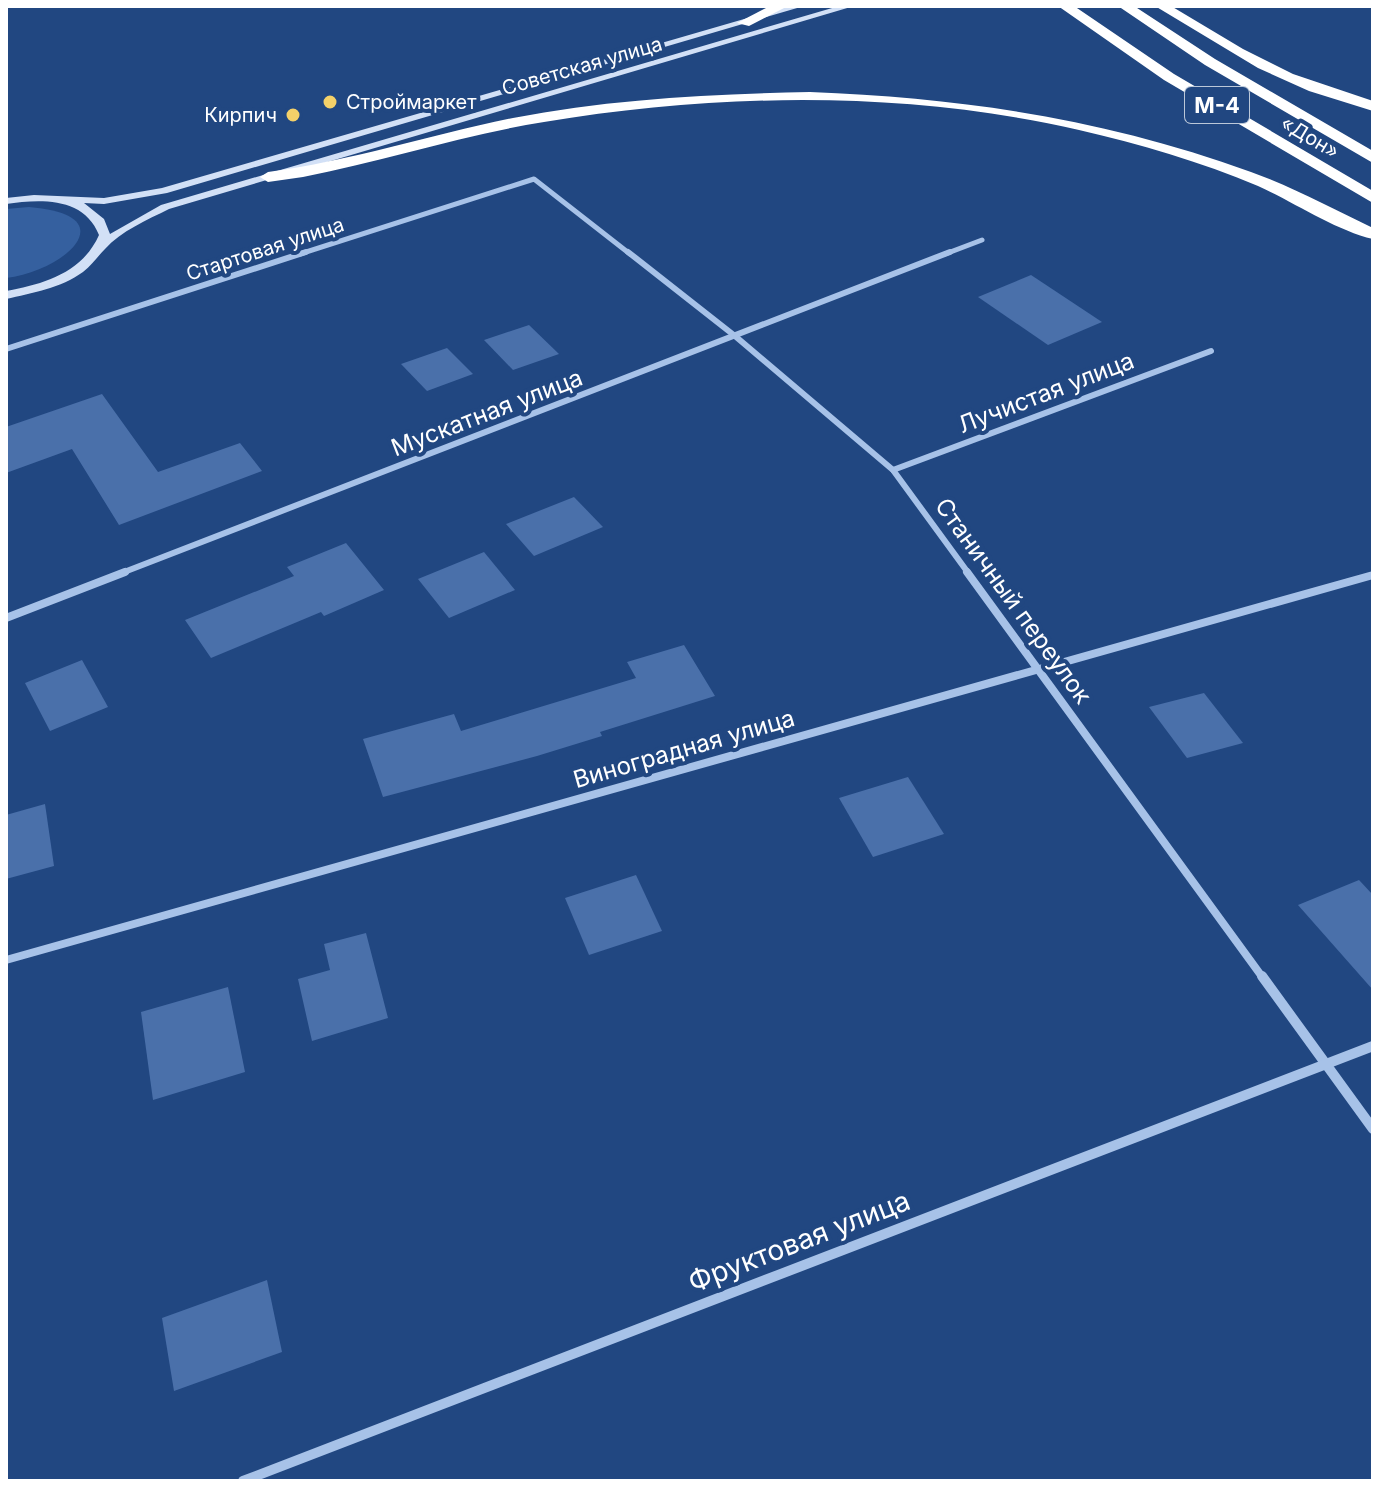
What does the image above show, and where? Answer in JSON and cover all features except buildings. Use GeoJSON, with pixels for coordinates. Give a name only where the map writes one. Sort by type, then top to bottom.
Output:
{"type":"FeatureCollection","features":[{"type":"Feature","properties":{"kind":"highway"},"geometry":{"type":"LineString","coordinates":[[744,23],[781,6]]}},
{"type":"Feature","properties":{"kind":"highway","name":"«Дон»"},"geometry":{"type":"LineString","coordinates":[[1065,6],[1169,77],[1373,198]]}},
{"type":"Feature","properties":{"kind":"highway","name":"«Дон»"},"geometry":{"type":"LineString","coordinates":[[1125,6],[1210,62],[1373,158]]}},
{"type":"Feature","properties":{"kind":"highway"},"geometry":{"type":"LineString","coordinates":[[1162,6],[1272,73],[1373,106]]}},
{"type":"Feature","properties":{"kind":"highway"},"geometry":{"type":"LineString","coordinates":[[268,177],[303,173],[483,128],[549,116],[730,97],[815,95],[952,105],[1106,133],[1174,151],[1247,176],[1373,234]]}},
{"type":"Feature","properties":{"kind":"main road","name":"Советская улица"},"geometry":{"type":"LineString","coordinates":[[6,201],[104,201],[163,191],[799,6]]}},
{"type":"Feature","properties":{"kind":"main road","name":"Советская улица"},"geometry":{"type":"LineString","coordinates":[[6,295],[66,277],[95,257],[102,245],[128,226],[165,207],[849,6]]}},
{"type":"Feature","properties":{"kind":"main road"},"geometry":{"type":"LineString","coordinates":[[54,199],[86,208],[97,215],[105,235],[102,245]]}},
{"type":"Feature","properties":{"kind":"street","name":"Станичный переулок"},"geometry":{"type":"LineString","coordinates":[[534,179],[735,336],[893,470],[1373,1129]]}},
{"type":"Feature","properties":{"kind":"street","name":"Стартовая улица"},"geometry":{"type":"LineString","coordinates":[[6,349],[534,179]]}},
{"type":"Feature","properties":{"kind":"street","name":"Мускатная улица"},"geometry":{"type":"LineString","coordinates":[[6,618],[982,240]]}},
{"type":"Feature","properties":{"kind":"street","name":"Лучистая улица"},"geometry":{"type":"LineString","coordinates":[[893,470],[1211,351]]}},
{"type":"Feature","properties":{"kind":"street","name":"Виноградная улица"},"geometry":{"type":"LineString","coordinates":[[6,960],[1373,575]]}},
{"type":"Feature","properties":{"kind":"street","name":"Фруктовая улица"},"geometry":{"type":"LineString","coordinates":[[243,1481],[1373,1046]]}},
{"type":"Feature","properties":{"kind":"shaded area"},"geometry":{"type":"Polygon","coordinates":[[[29,207],[59,212],[75,220],[80,231],[76,243],[65,255],[28,273],[6,278],[6,209],[29,207]]]}},
{"type":"Feature","properties":{"kind":"place","name":"Строймаркет"},"geometry":{"type":"Point","coordinates":[330,102]}},
{"type":"Feature","properties":{"kind":"place","name":"Кирпич"},"geometry":{"type":"Point","coordinates":[293,115]}}]}
